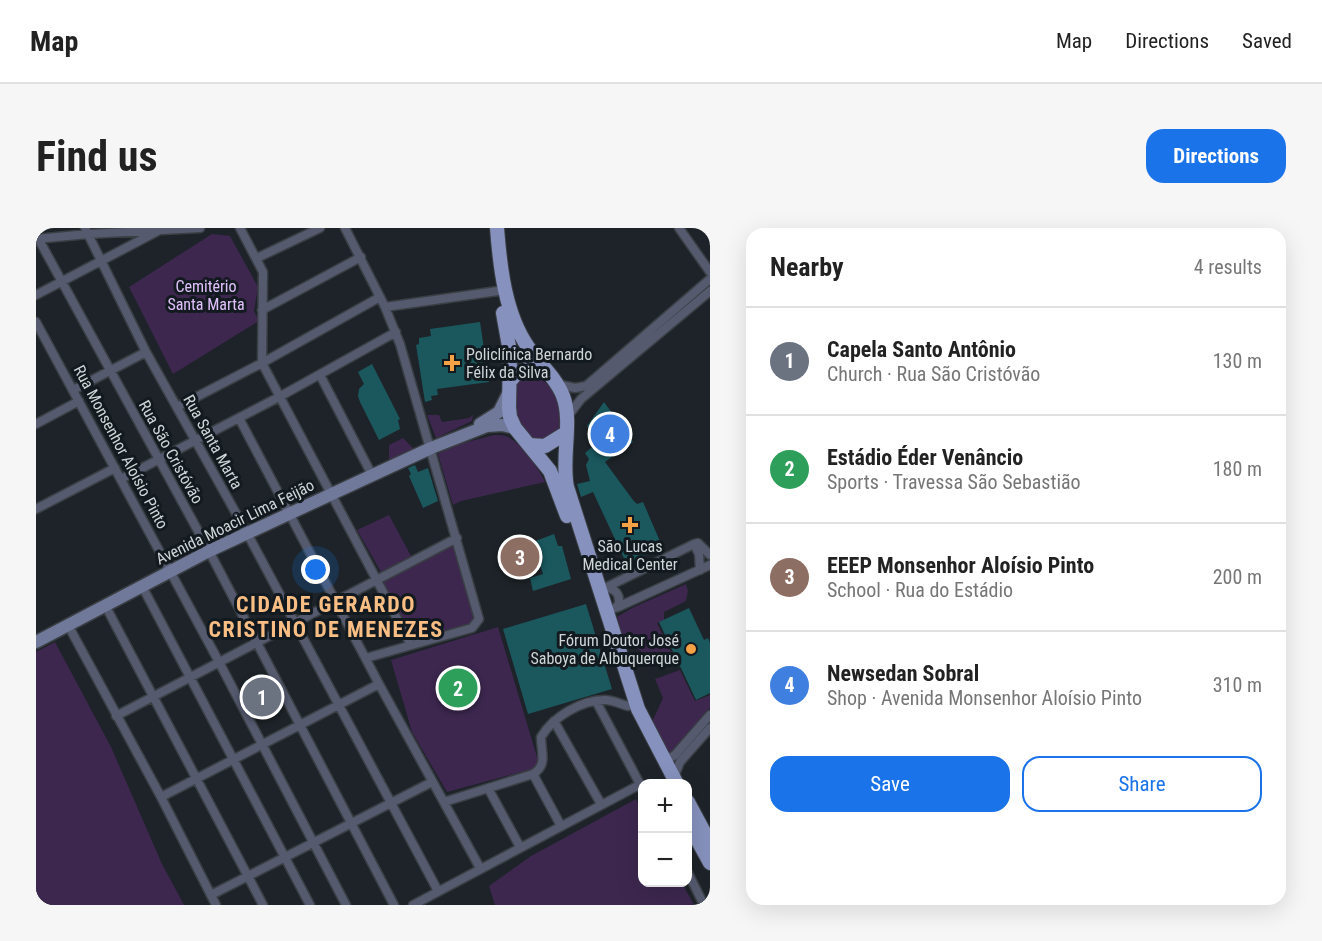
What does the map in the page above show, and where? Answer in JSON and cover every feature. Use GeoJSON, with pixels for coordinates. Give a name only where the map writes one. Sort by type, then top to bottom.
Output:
{"type":"FeatureCollection","features":[{"type":"Feature","properties":{"kind":"main road"},"geometry":{"type":"LineString","coordinates":[[489,228],[494,273],[509,341],[510,417],[515,428],[550,471],[628,706],[639,732],[671,779]]}},
{"type":"Feature","properties":{"kind":"main road"},"geometry":{"type":"LineString","coordinates":[[497,228],[505,283],[515,325],[563,397],[567,487],[612,610],[638,709],[671,779]]}},
{"type":"Feature","properties":{"kind":"main road"},"geometry":{"type":"LineString","coordinates":[[452,438],[493,417],[504,405],[510,386],[518,373],[530,368],[547,372]]}},
{"type":"Feature","properties":{"kind":"main road"},"geometry":{"type":"LineString","coordinates":[[452,438],[496,425],[515,428]]}},
{"type":"Feature","properties":{"kind":"main road"},"geometry":{"type":"LineString","coordinates":[[530,445],[545,446],[566,426]]}},
{"type":"Feature","properties":{"kind":"main road","name":"Avenida Moacir Lima Feijão"},"geometry":{"type":"LineString","coordinates":[[36,642],[209,551],[452,438]]}},
{"type":"Feature","properties":{"kind":"main road"},"geometry":{"type":"LineString","coordinates":[[692,811],[710,843]]}},
{"type":"Feature","properties":{"kind":"main road"},"geometry":{"type":"LineString","coordinates":[[692,832],[710,863]]}},
{"type":"Feature","properties":{"kind":"street"},"geometry":{"type":"LineString","coordinates":[[37,239],[86,231],[200,228]]}},
{"type":"Feature","properties":{"kind":"street"},"geometry":{"type":"LineString","coordinates":[[240,228],[263,272],[262,363],[411,645]]}},
{"type":"Feature","properties":{"kind":"street"},"geometry":{"type":"LineString","coordinates":[[257,258],[320,228]]}},
{"type":"Feature","properties":{"kind":"street"},"geometry":{"type":"LineString","coordinates":[[345,228],[396,332],[479,619],[472,628],[366,658]]}},
{"type":"Feature","properties":{"kind":"street"},"geometry":{"type":"LineString","coordinates":[[680,228],[710,272]]}},
{"type":"Feature","properties":{"kind":"street"},"geometry":{"type":"LineString","coordinates":[[36,296],[160,230]]}},
{"type":"Feature","properties":{"kind":"street","name":"Rua Santa Marta"},"geometry":{"type":"LineString","coordinates":[[86,231],[146,352],[247,533],[438,891]]}},
{"type":"Feature","properties":{"kind":"street","name":"Rua São Cristóvão"},"geometry":{"type":"LineString","coordinates":[[37,239],[209,551],[394,905]]}},
{"type":"Feature","properties":{"kind":"street"},"geometry":{"type":"LineString","coordinates":[[262,310],[361,257]]}},
{"type":"Feature","properties":{"kind":"street"},"geometry":{"type":"LineString","coordinates":[[556,384],[575,388],[586,386],[710,279]]}},
{"type":"Feature","properties":{"kind":"street"},"geometry":{"type":"LineString","coordinates":[[385,307],[498,291]]}},
{"type":"Feature","properties":{"kind":"street"},"geometry":{"type":"LineString","coordinates":[[566,426],[581,399],[710,291]]}},
{"type":"Feature","properties":{"kind":"street"},"geometry":{"type":"LineString","coordinates":[[177,407],[262,363],[380,297]]}},
{"type":"Feature","properties":{"kind":"street","name":"Rua Monsenhor Aloísio Pinto"},"geometry":{"type":"LineString","coordinates":[[36,322],[40,337],[79,401],[263,744],[346,905]]}},
{"type":"Feature","properties":{"kind":"street"},"geometry":{"type":"LineString","coordinates":[[121,479],[279,397],[396,332]]}},
{"type":"Feature","properties":{"kind":"street"},"geometry":{"type":"LineString","coordinates":[[73,390],[146,352]]}},
{"type":"Feature","properties":{"kind":"street"},"geometry":{"type":"LineString","coordinates":[[320,375],[372,475]]}},
{"type":"Feature","properties":{"kind":"street"},"geometry":{"type":"LineString","coordinates":[[36,424],[79,401]]}},
{"type":"Feature","properties":{"kind":"street"},"geometry":{"type":"LineString","coordinates":[[239,418],[379,684],[480,868]]}},
{"type":"Feature","properties":{"kind":"street"},"geometry":{"type":"LineString","coordinates":[[36,509],[115,468]]}},
{"type":"Feature","properties":{"kind":"street"},"geometry":{"type":"LineString","coordinates":[[116,716],[457,538]]}},
{"type":"Feature","properties":{"kind":"street"},"geometry":{"type":"LineString","coordinates":[[603,586],[694,544],[698,543],[710,555]]}},
{"type":"Feature","properties":{"kind":"street"},"geometry":{"type":"LineString","coordinates":[[694,544],[699,554],[700,570]]}},
{"type":"Feature","properties":{"kind":"street"},"geometry":{"type":"LineString","coordinates":[[612,610],[710,565]]}},
{"type":"Feature","properties":{"kind":"street"},"geometry":{"type":"LineString","coordinates":[[142,586],[310,905]]}},
{"type":"Feature","properties":{"kind":"street"},"geometry":{"type":"LineString","coordinates":[[105,605],[262,905]]}},
{"type":"Feature","properties":{"kind":"street"},"geometry":{"type":"LineString","coordinates":[[68,624],[216,905]]}},
{"type":"Feature","properties":{"kind":"street"},"geometry":{"type":"LineString","coordinates":[[161,797],[379,684]]}},
{"type":"Feature","properties":{"kind":"street"},"geometry":{"type":"LineString","coordinates":[[596,701],[638,779]]}},
{"type":"Feature","properties":{"kind":"street"},"geometry":{"type":"LineString","coordinates":[[444,802],[533,774],[539,770],[544,761],[541,737],[554,721],[571,710],[596,701],[612,701],[628,706]]}},
{"type":"Feature","properties":{"kind":"street"},"geometry":{"type":"LineString","coordinates":[[665,762],[710,715]]}},
{"type":"Feature","properties":{"kind":"street"},"geometry":{"type":"LineString","coordinates":[[554,721],[601,804]]}},
{"type":"Feature","properties":{"kind":"street"},"geometry":{"type":"LineString","coordinates":[[673,779],[680,762],[710,728]]}},
{"type":"Feature","properties":{"kind":"street"},"geometry":{"type":"LineString","coordinates":[[533,774],[561,826]]}},
{"type":"Feature","properties":{"kind":"street"},"geometry":{"type":"LineString","coordinates":[[211,895],[432,782]]}},
{"type":"Feature","properties":{"kind":"street"},"geometry":{"type":"LineString","coordinates":[[488,788],[520,847]]}},
{"type":"Feature","properties":{"kind":"street"},"geometry":{"type":"LineString","coordinates":[[413,905],[601,804],[638,788]]}},
{"type":"Feature","properties":{"kind":"street"},"geometry":{"type":"LineString","coordinates":[[692,882],[704,905]]}},
{"type":"Feature","properties":{"kind":"green space","name":"Cemitério Santa Marta"},"geometry":{"type":"Polygon","coordinates":[[[212,234],[230,236],[258,287],[254,311],[259,321],[173,374],[129,287],[212,234]]]}},
{"type":"Feature","properties":{"kind":"green space"},"geometry":{"type":"Polygon","coordinates":[[[530,374],[542,380],[552,390],[559,403],[562,420],[557,435],[535,442],[513,416],[514,384],[517,378],[530,374]]]}},
{"type":"Feature","properties":{"kind":"green space"},"geometry":{"type":"Polygon","coordinates":[[[427,415],[439,415],[442,422],[469,418],[473,415],[472,421],[436,438],[427,415]]]}},
{"type":"Feature","properties":{"kind":"green space"},"geometry":{"type":"Polygon","coordinates":[[[494,435],[506,436],[525,451],[545,482],[461,501],[453,505],[438,454],[452,446],[494,435]]]}},
{"type":"Feature","properties":{"kind":"green space"},"geometry":{"type":"Polygon","coordinates":[[[403,438],[414,449],[389,460],[389,445],[403,438]]]}},
{"type":"Feature","properties":{"kind":"green space"},"geometry":{"type":"Polygon","coordinates":[[[389,515],[411,556],[381,572],[357,530],[389,515]]]}},
{"type":"Feature","properties":{"kind":"green space"},"geometry":{"type":"Polygon","coordinates":[[[453,543],[476,617],[472,625],[417,640],[413,638],[383,582],[453,543]]]}},
{"type":"Feature","properties":{"kind":"green space"},"geometry":{"type":"Polygon","coordinates":[[[686,584],[688,591],[686,601],[664,612],[664,620],[657,623],[672,654],[648,668],[640,650],[625,644],[617,617],[686,584]]]}},
{"type":"Feature","properties":{"kind":"green space"},"geometry":{"type":"Polygon","coordinates":[[[498,627],[540,767],[447,792],[412,732],[391,660],[498,627]]]}},
{"type":"Feature","properties":{"kind":"green space"},"geometry":{"type":"Polygon","coordinates":[[[55,642],[111,747],[162,864],[184,905],[36,905],[36,652],[55,642]]]}},
{"type":"Feature","properties":{"kind":"green space"},"geometry":{"type":"Polygon","coordinates":[[[680,670],[695,701],[710,695],[710,708],[672,751],[666,753],[652,722],[663,698],[655,679],[680,670]]]}},
{"type":"Feature","properties":{"kind":"green space"},"geometry":{"type":"Polygon","coordinates":[[[636,799],[638,803],[638,887],[684,887],[694,905],[495,905],[489,886],[531,856],[636,799]]]}},
{"type":"Feature","properties":{"kind":"building","name":"Policlínica Bernardo Félix da Silva"},"geometry":{"type":"Polygon","coordinates":[[[480,322],[489,382],[437,389],[438,395],[431,396],[432,400],[425,402],[416,345],[419,344],[419,338],[431,336],[430,329],[480,322]]]}},
{"type":"Feature","properties":{"kind":"building"},"geometry":{"type":"Polygon","coordinates":[[[372,364],[400,419],[398,420],[400,429],[379,440],[358,396],[359,389],[364,384],[358,372],[372,364]]]}},
{"type":"Feature","properties":{"kind":"building","name":"São Lucas Medical Center"},"geometry":{"type":"Polygon","coordinates":[[[604,402],[633,442],[605,462],[633,500],[637,504],[643,502],[662,546],[627,565],[593,492],[581,497],[577,484],[590,481],[586,465],[589,459],[585,453],[598,442],[587,426],[604,402]]]}},
{"type":"Feature","properties":{"kind":"building"},"geometry":{"type":"Polygon","coordinates":[[[415,465],[418,472],[428,468],[438,501],[423,508],[409,476],[411,474],[408,468],[415,465]]]}},
{"type":"Feature","properties":{"kind":"building"},"geometry":{"type":"Polygon","coordinates":[[[554,534],[558,546],[562,546],[571,579],[533,591],[530,578],[543,574],[537,556],[524,561],[517,548],[554,534]]]}},
{"type":"Feature","properties":{"kind":"building"},"geometry":{"type":"Polygon","coordinates":[[[586,604],[612,689],[528,714],[503,629],[586,604]]]}},
{"type":"Feature","properties":{"kind":"building","name":"Fórum Doutor José Saboya de Albuquerque"},"geometry":{"type":"Polygon","coordinates":[[[689,608],[704,640],[708,638],[710,643],[710,693],[696,700],[680,666],[677,667],[671,656],[674,654],[659,622],[689,608]]]}},
{"type":"Feature","properties":{"kind":"building"},"geometry":{"type":"Polygon","coordinates":[[[260,674],[280,712],[264,719],[244,682],[260,674]]]}},
{"type":"Feature","properties":{"kind":"place","name":"Policlínica Bernardo Félix da Silva"},"geometry":{"type":"Point","coordinates":[452,363]}},
{"type":"Feature","properties":{"kind":"place","name":"Newsedan Sobral"},"geometry":{"type":"Point","coordinates":[610,434]}},
{"type":"Feature","properties":{"kind":"place","name":"São Lucas Medical Center"},"geometry":{"type":"Point","coordinates":[630,525]}},
{"type":"Feature","properties":{"kind":"place","name":"EEEP Monsenhor Aloísio Pinto"},"geometry":{"type":"Point","coordinates":[520,557]}},
{"type":"Feature","properties":{"kind":"place","name":"Fórum Doutor José Saboya de Albuquerque"},"geometry":{"type":"Point","coordinates":[691,649]}},
{"type":"Feature","properties":{"kind":"place","name":"Estádio Éder Venâncio"},"geometry":{"type":"Point","coordinates":[458,688]}},
{"type":"Feature","properties":{"kind":"place","name":"Capela Santo Antônio"},"geometry":{"type":"Point","coordinates":[262,697]}},
{"type":"Feature","properties":{"kind":"district","name":"CIDADE GERARDO CRISTINO DE MENEZES"},"geometry":{"type":"Point","coordinates":[326,616]}}]}
